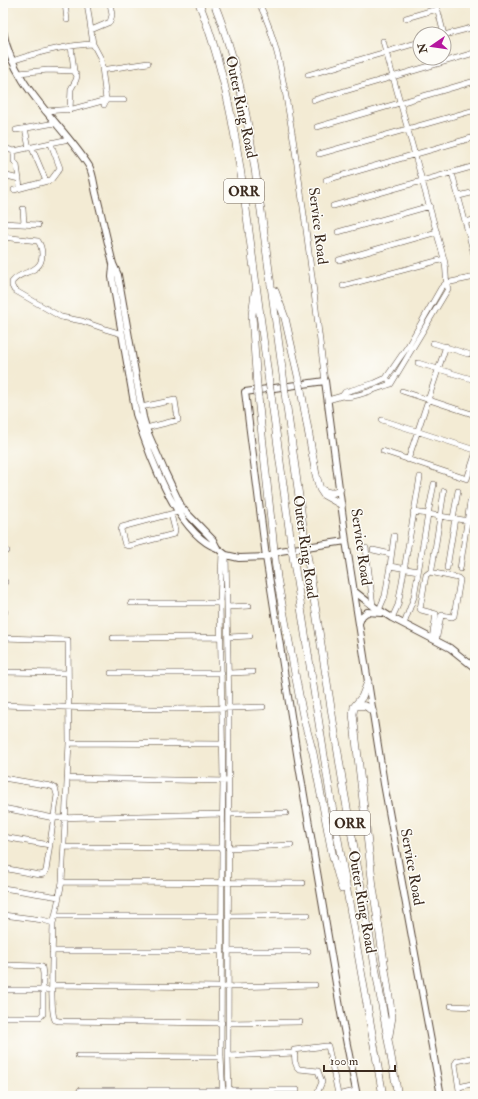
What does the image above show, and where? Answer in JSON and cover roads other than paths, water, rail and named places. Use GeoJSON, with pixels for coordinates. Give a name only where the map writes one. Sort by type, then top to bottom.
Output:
{"type":"FeatureCollection","features":[{"type":"Feature","properties":{"kind":"highway","name":"Outer Ring Road"},"geometry":{"type":"LineString","coordinates":[[199,3],[218,57],[232,119],[241,174],[291,547],[325,763],[383,1096]]}},
{"type":"Feature","properties":{"kind":"highway","name":"Outer Ring Road"},"geometry":{"type":"LineString","coordinates":[[214,3],[232,53],[247,116],[256,172],[306,545],[344,791],[398,1096]]}},
{"type":"Feature","properties":{"kind":"highway"},"geometry":{"type":"LineString","coordinates":[[270,280],[285,318],[299,380],[316,475],[320,489],[324,495],[342,505]]}},
{"type":"Feature","properties":{"kind":"highway"},"geometry":{"type":"LineString","coordinates":[[256,283],[252,315],[256,386],[277,578],[303,716],[313,752],[332,853],[354,932]]}},
{"type":"Feature","properties":{"kind":"highway"},"geometry":{"type":"LineString","coordinates":[[320,489],[331,494],[340,489]]}},
{"type":"Feature","properties":{"kind":"highway"},"geometry":{"type":"LineString","coordinates":[[368,682],[362,697],[354,707],[353,714],[373,886],[392,1017],[388,1042]]}},
{"type":"Feature","properties":{"kind":"highway"},"geometry":{"type":"LineString","coordinates":[[354,707],[364,705],[372,712]]}},
{"type":"Feature","properties":{"kind":"main road"},"geometry":{"type":"LineString","coordinates":[[3,31],[12,61],[19,73],[38,102],[69,139],[90,168],[113,264],[118,275],[146,428],[182,508],[213,540],[222,552]]}},
{"type":"Feature","properties":{"kind":"main road"},"geometry":{"type":"LineString","coordinates":[[113,264],[112,277],[137,420],[149,452],[171,500],[179,514],[190,528],[209,545],[222,552],[239,558],[266,557],[280,551],[346,541]]}},
{"type":"Feature","properties":{"kind":"main road"},"geometry":{"type":"LineString","coordinates":[[325,381],[245,392],[266,557],[298,760],[342,1019],[357,1093]]}},
{"type":"Feature","properties":{"kind":"main road","name":"Service Road"},"geometry":{"type":"LineString","coordinates":[[325,381],[346,541],[372,712],[389,814],[441,1096]]}},
{"type":"Feature","properties":{"kind":"main road"},"geometry":{"type":"LineString","coordinates":[[354,591],[389,616],[450,648],[475,668]]}},
{"type":"Feature","properties":{"kind":"main road"},"geometry":{"type":"LineString","coordinates":[[358,623],[362,616],[367,612],[389,616]]}},
{"type":"Feature","properties":{"kind":"street"},"geometry":{"type":"LineString","coordinates":[[65,3],[67,20]]}},
{"type":"Feature","properties":{"kind":"street"},"geometry":{"type":"LineString","coordinates":[[87,3],[93,44],[101,59],[105,102]]}},
{"type":"Feature","properties":{"kind":"street"},"geometry":{"type":"LineString","coordinates":[[91,30],[110,22],[112,15],[110,3]]}},
{"type":"Feature","properties":{"kind":"street","name":"Service Road"},"geometry":{"type":"LineString","coordinates":[[259,3],[267,18],[273,36],[290,121],[297,163],[325,381]]}},
{"type":"Feature","properties":{"kind":"street"},"geometry":{"type":"LineString","coordinates":[[406,18],[437,6],[442,26]]}},
{"type":"Feature","properties":{"kind":"street"},"geometry":{"type":"LineString","coordinates":[[452,33],[475,27]]}},
{"type":"Feature","properties":{"kind":"street"},"geometry":{"type":"LineString","coordinates":[[328,400],[342,396],[346,397],[391,384],[448,289],[444,259],[437,232],[383,41]]}},
{"type":"Feature","properties":{"kind":"street"},"geometry":{"type":"LineString","coordinates":[[12,61],[50,49],[93,44]]}},
{"type":"Feature","properties":{"kind":"street"},"geometry":{"type":"LineString","coordinates":[[308,75],[412,44]]}},
{"type":"Feature","properties":{"kind":"street"},"geometry":{"type":"LineString","coordinates":[[70,110],[71,88],[77,76],[74,71],[71,46]]}},
{"type":"Feature","properties":{"kind":"street"},"geometry":{"type":"LineString","coordinates":[[314,100],[474,54]]}},
{"type":"Feature","properties":{"kind":"street"},"geometry":{"type":"LineString","coordinates":[[102,70],[148,63]]}},
{"type":"Feature","properties":{"kind":"street"},"geometry":{"type":"LineString","coordinates":[[19,73],[48,70],[74,71]]}},
{"type":"Feature","properties":{"kind":"street"},"geometry":{"type":"LineString","coordinates":[[317,127],[475,81]]}},
{"type":"Feature","properties":{"kind":"street"},"geometry":{"type":"LineString","coordinates":[[45,111],[70,110],[105,102],[124,100]]}},
{"type":"Feature","properties":{"kind":"street"},"geometry":{"type":"LineString","coordinates":[[318,154],[475,110]]}},
{"type":"Feature","properties":{"kind":"street"},"geometry":{"type":"LineString","coordinates":[[16,130],[55,123]]}},
{"type":"Feature","properties":{"kind":"street"},"geometry":{"type":"LineString","coordinates":[[25,128],[30,148],[46,181]]}},
{"type":"Feature","properties":{"kind":"street"},"geometry":{"type":"LineString","coordinates":[[326,180],[475,137]]}},
{"type":"Feature","properties":{"kind":"street"},"geometry":{"type":"LineString","coordinates":[[3,148],[14,151],[69,139]]}},
{"type":"Feature","properties":{"kind":"street"},"geometry":{"type":"LineString","coordinates":[[14,151],[14,161],[17,165],[17,189],[52,180],[60,168],[51,144]]}},
{"type":"Feature","properties":{"kind":"street"},"geometry":{"type":"LineString","coordinates":[[333,206],[475,166]]}},
{"type":"Feature","properties":{"kind":"street"},"geometry":{"type":"LineString","coordinates":[[452,173],[474,248],[475,258]]}},
{"type":"Feature","properties":{"kind":"street"},"geometry":{"type":"LineString","coordinates":[[3,175],[18,179]]}},
{"type":"Feature","properties":{"kind":"street"},"geometry":{"type":"LineString","coordinates":[[459,196],[475,192]]}},
{"type":"Feature","properties":{"kind":"street"},"geometry":{"type":"LineString","coordinates":[[338,232],[430,206]]}},
{"type":"Feature","properties":{"kind":"street"},"geometry":{"type":"LineString","coordinates":[[23,209],[24,224]]}},
{"type":"Feature","properties":{"kind":"street"},"geometry":{"type":"LineString","coordinates":[[466,222],[475,219]]}},
{"type":"Feature","properties":{"kind":"street"},"geometry":{"type":"LineString","coordinates":[[3,223],[38,225]]}},
{"type":"Feature","properties":{"kind":"street"},"geometry":{"type":"LineString","coordinates":[[339,260],[437,232]]}},
{"type":"Feature","properties":{"kind":"street"},"geometry":{"type":"LineString","coordinates":[[3,237],[38,241],[42,250],[41,259],[37,267],[22,273],[12,282],[14,290],[61,317],[82,321],[122,334]]}},
{"type":"Feature","properties":{"kind":"street"},"geometry":{"type":"LineString","coordinates":[[343,286],[444,259]]}},
{"type":"Feature","properties":{"kind":"street"},"geometry":{"type":"LineString","coordinates":[[342,396],[345,392],[386,378],[408,346],[441,288],[446,283],[475,277]]}},
{"type":"Feature","properties":{"kind":"street"},"geometry":{"type":"LineString","coordinates":[[425,316],[430,320]]}},
{"type":"Feature","properties":{"kind":"street"},"geometry":{"type":"LineString","coordinates":[[433,343],[468,354]]}},
{"type":"Feature","properties":{"kind":"street"},"geometry":{"type":"LineString","coordinates":[[408,460],[446,346]]}},
{"type":"Feature","properties":{"kind":"street"},"geometry":{"type":"LineString","coordinates":[[418,363],[475,380]]}},
{"type":"Feature","properties":{"kind":"street"},"geometry":{"type":"LineString","coordinates":[[386,378],[391,384]]}},
{"type":"Feature","properties":{"kind":"street"},"geometry":{"type":"LineString","coordinates":[[402,391],[475,415]]}},
{"type":"Feature","properties":{"kind":"street"},"geometry":{"type":"LineString","coordinates":[[141,407],[175,400],[178,420],[146,428]]}},
{"type":"Feature","properties":{"kind":"street"},"geometry":{"type":"LineString","coordinates":[[382,420],[475,450]]}},
{"type":"Feature","properties":{"kind":"street"},"geometry":{"type":"LineString","coordinates":[[383,451],[467,479],[475,455]]}},
{"type":"Feature","properties":{"kind":"street"},"geometry":{"type":"LineString","coordinates":[[389,616],[398,605],[420,477]]}},
{"type":"Feature","properties":{"kind":"street"},"geometry":{"type":"LineString","coordinates":[[404,624],[414,597],[434,484]]}},
{"type":"Feature","properties":{"kind":"street"},"geometry":{"type":"LineString","coordinates":[[432,569],[444,490]]}},
{"type":"Feature","properties":{"kind":"street"},"geometry":{"type":"LineString","coordinates":[[447,568],[458,491]]}},
{"type":"Feature","properties":{"kind":"street"},"geometry":{"type":"LineString","coordinates":[[460,569],[470,502]]}},
{"type":"Feature","properties":{"kind":"street"},"geometry":{"type":"LineString","coordinates":[[413,512],[440,515],[475,522]]}},
{"type":"Feature","properties":{"kind":"street"},"geometry":{"type":"LineString","coordinates":[[171,514],[175,530],[174,534],[128,546],[124,543],[121,530],[122,527],[171,514],[179,514]]}},
{"type":"Feature","properties":{"kind":"street"},"geometry":{"type":"LineString","coordinates":[[173,522],[179,514]]}},
{"type":"Feature","properties":{"kind":"street"},"geometry":{"type":"LineString","coordinates":[[379,610],[385,596],[394,536]]}},
{"type":"Feature","properties":{"kind":"street"},"geometry":{"type":"LineString","coordinates":[[366,548],[373,606]]}},
{"type":"Feature","properties":{"kind":"street"},"geometry":{"type":"LineString","coordinates":[[373,550],[391,554]]}},
{"type":"Feature","properties":{"kind":"street"},"geometry":{"type":"LineString","coordinates":[[222,552],[220,603],[223,708],[222,1094]]}},
{"type":"Feature","properties":{"kind":"street"},"geometry":{"type":"LineString","coordinates":[[222,552],[227,607],[230,708],[228,848],[229,1094]]}},
{"type":"Feature","properties":{"kind":"street"},"geometry":{"type":"LineString","coordinates":[[390,566],[418,571]]}},
{"type":"Feature","properties":{"kind":"street"},"geometry":{"type":"LineString","coordinates":[[430,572],[458,578],[460,580],[455,615],[452,617],[444,615],[441,616],[434,640],[436,614],[421,610],[420,608],[426,575],[430,572]]}},
{"type":"Feature","properties":{"kind":"street"},"geometry":{"type":"LineString","coordinates":[[131,603],[220,603]]}},
{"type":"Feature","properties":{"kind":"street"},"geometry":{"type":"LineString","coordinates":[[227,607],[249,606]]}},
{"type":"Feature","properties":{"kind":"street"},"geometry":{"type":"LineString","coordinates":[[228,637],[250,636]]}},
{"type":"Feature","properties":{"kind":"street"},"geometry":{"type":"LineString","coordinates":[[113,638],[221,637]]}},
{"type":"Feature","properties":{"kind":"street"},"geometry":{"type":"LineString","coordinates":[[3,638],[68,640],[69,743],[62,882],[53,923],[52,988],[54,1018],[59,1021],[222,1023]]}},
{"type":"Feature","properties":{"kind":"street"},"geometry":{"type":"LineString","coordinates":[[3,672],[68,673]]}},
{"type":"Feature","properties":{"kind":"street"},"geometry":{"type":"LineString","coordinates":[[229,673],[253,672]]}},
{"type":"Feature","properties":{"kind":"street"},"geometry":{"type":"LineString","coordinates":[[111,673],[222,673]]}},
{"type":"Feature","properties":{"kind":"street"},"geometry":{"type":"LineString","coordinates":[[3,705],[68,708],[230,708],[263,706]]}},
{"type":"Feature","properties":{"kind":"street"},"geometry":{"type":"LineString","coordinates":[[69,743],[223,744]]}},
{"type":"Feature","properties":{"kind":"street"},"geometry":{"type":"LineString","coordinates":[[3,778],[51,786],[55,788],[57,795],[46,871],[44,874],[39,875],[3,868]]}},
{"type":"Feature","properties":{"kind":"street"},"geometry":{"type":"LineString","coordinates":[[67,778],[230,781]]}},
{"type":"Feature","properties":{"kind":"street"},"geometry":{"type":"LineString","coordinates":[[3,808],[54,818],[65,816],[222,814]]}},
{"type":"Feature","properties":{"kind":"street"},"geometry":{"type":"LineString","coordinates":[[229,814],[286,813]]}},
{"type":"Feature","properties":{"kind":"street"},"geometry":{"type":"LineString","coordinates":[[3,837],[50,845]]}},
{"type":"Feature","properties":{"kind":"street"},"geometry":{"type":"LineString","coordinates":[[228,848],[291,845]]}},
{"type":"Feature","properties":{"kind":"street"},"geometry":{"type":"LineString","coordinates":[[64,847],[222,848]]}},
{"type":"Feature","properties":{"kind":"street"},"geometry":{"type":"LineString","coordinates":[[62,882],[302,883]]}},
{"type":"Feature","properties":{"kind":"street"},"geometry":{"type":"LineString","coordinates":[[3,888],[59,897]]}},
{"type":"Feature","properties":{"kind":"street"},"geometry":{"type":"LineString","coordinates":[[3,915],[43,920],[53,923]]}},
{"type":"Feature","properties":{"kind":"street"},"geometry":{"type":"LineString","coordinates":[[228,916],[308,915]]}},
{"type":"Feature","properties":{"kind":"street"},"geometry":{"type":"LineString","coordinates":[[55,916],[222,916]]}},
{"type":"Feature","properties":{"kind":"street"},"geometry":{"type":"LineString","coordinates":[[228,951],[308,950]]}},
{"type":"Feature","properties":{"kind":"street"},"geometry":{"type":"LineString","coordinates":[[52,951],[222,951]]}},
{"type":"Feature","properties":{"kind":"street"},"geometry":{"type":"LineString","coordinates":[[3,965],[38,966],[42,967],[44,974],[43,1014],[41,1016],[3,1017]]}},
{"type":"Feature","properties":{"kind":"street"},"geometry":{"type":"LineString","coordinates":[[3,990],[43,990],[52,988],[315,985]]}},
{"type":"Feature","properties":{"kind":"street"},"geometry":{"type":"LineString","coordinates":[[451,1006],[475,1006]]}},
{"type":"Feature","properties":{"kind":"street"},"geometry":{"type":"LineString","coordinates":[[229,1023],[300,1022]]}},
{"type":"Feature","properties":{"kind":"street"},"geometry":{"type":"LineString","coordinates":[[228,1056],[294,1053],[294,1050],[328,1046],[338,1094]]}},
{"type":"Feature","properties":{"kind":"street"},"geometry":{"type":"LineString","coordinates":[[294,1053],[296,1067],[299,1069],[318,1071],[322,1082],[316,1096]]}},
{"type":"Feature","properties":{"kind":"street"},"geometry":{"type":"LineString","coordinates":[[78,1056],[221,1057]]}},
{"type":"Feature","properties":{"kind":"street"},"geometry":{"type":"LineString","coordinates":[[460,1096],[455,1064],[456,1062],[475,1057]]}},
{"type":"Feature","properties":{"kind":"street"},"geometry":{"type":"LineString","coordinates":[[459,1087],[475,1084]]}},
{"type":"Feature","properties":{"kind":"street"},"geometry":{"type":"LineString","coordinates":[[78,1096],[80,1090],[229,1094],[298,1090]]}},
{"type":"Feature","properties":{"kind":"street"},"geometry":{"type":"LineString","coordinates":[[331,1096],[357,1093]]}}]}
